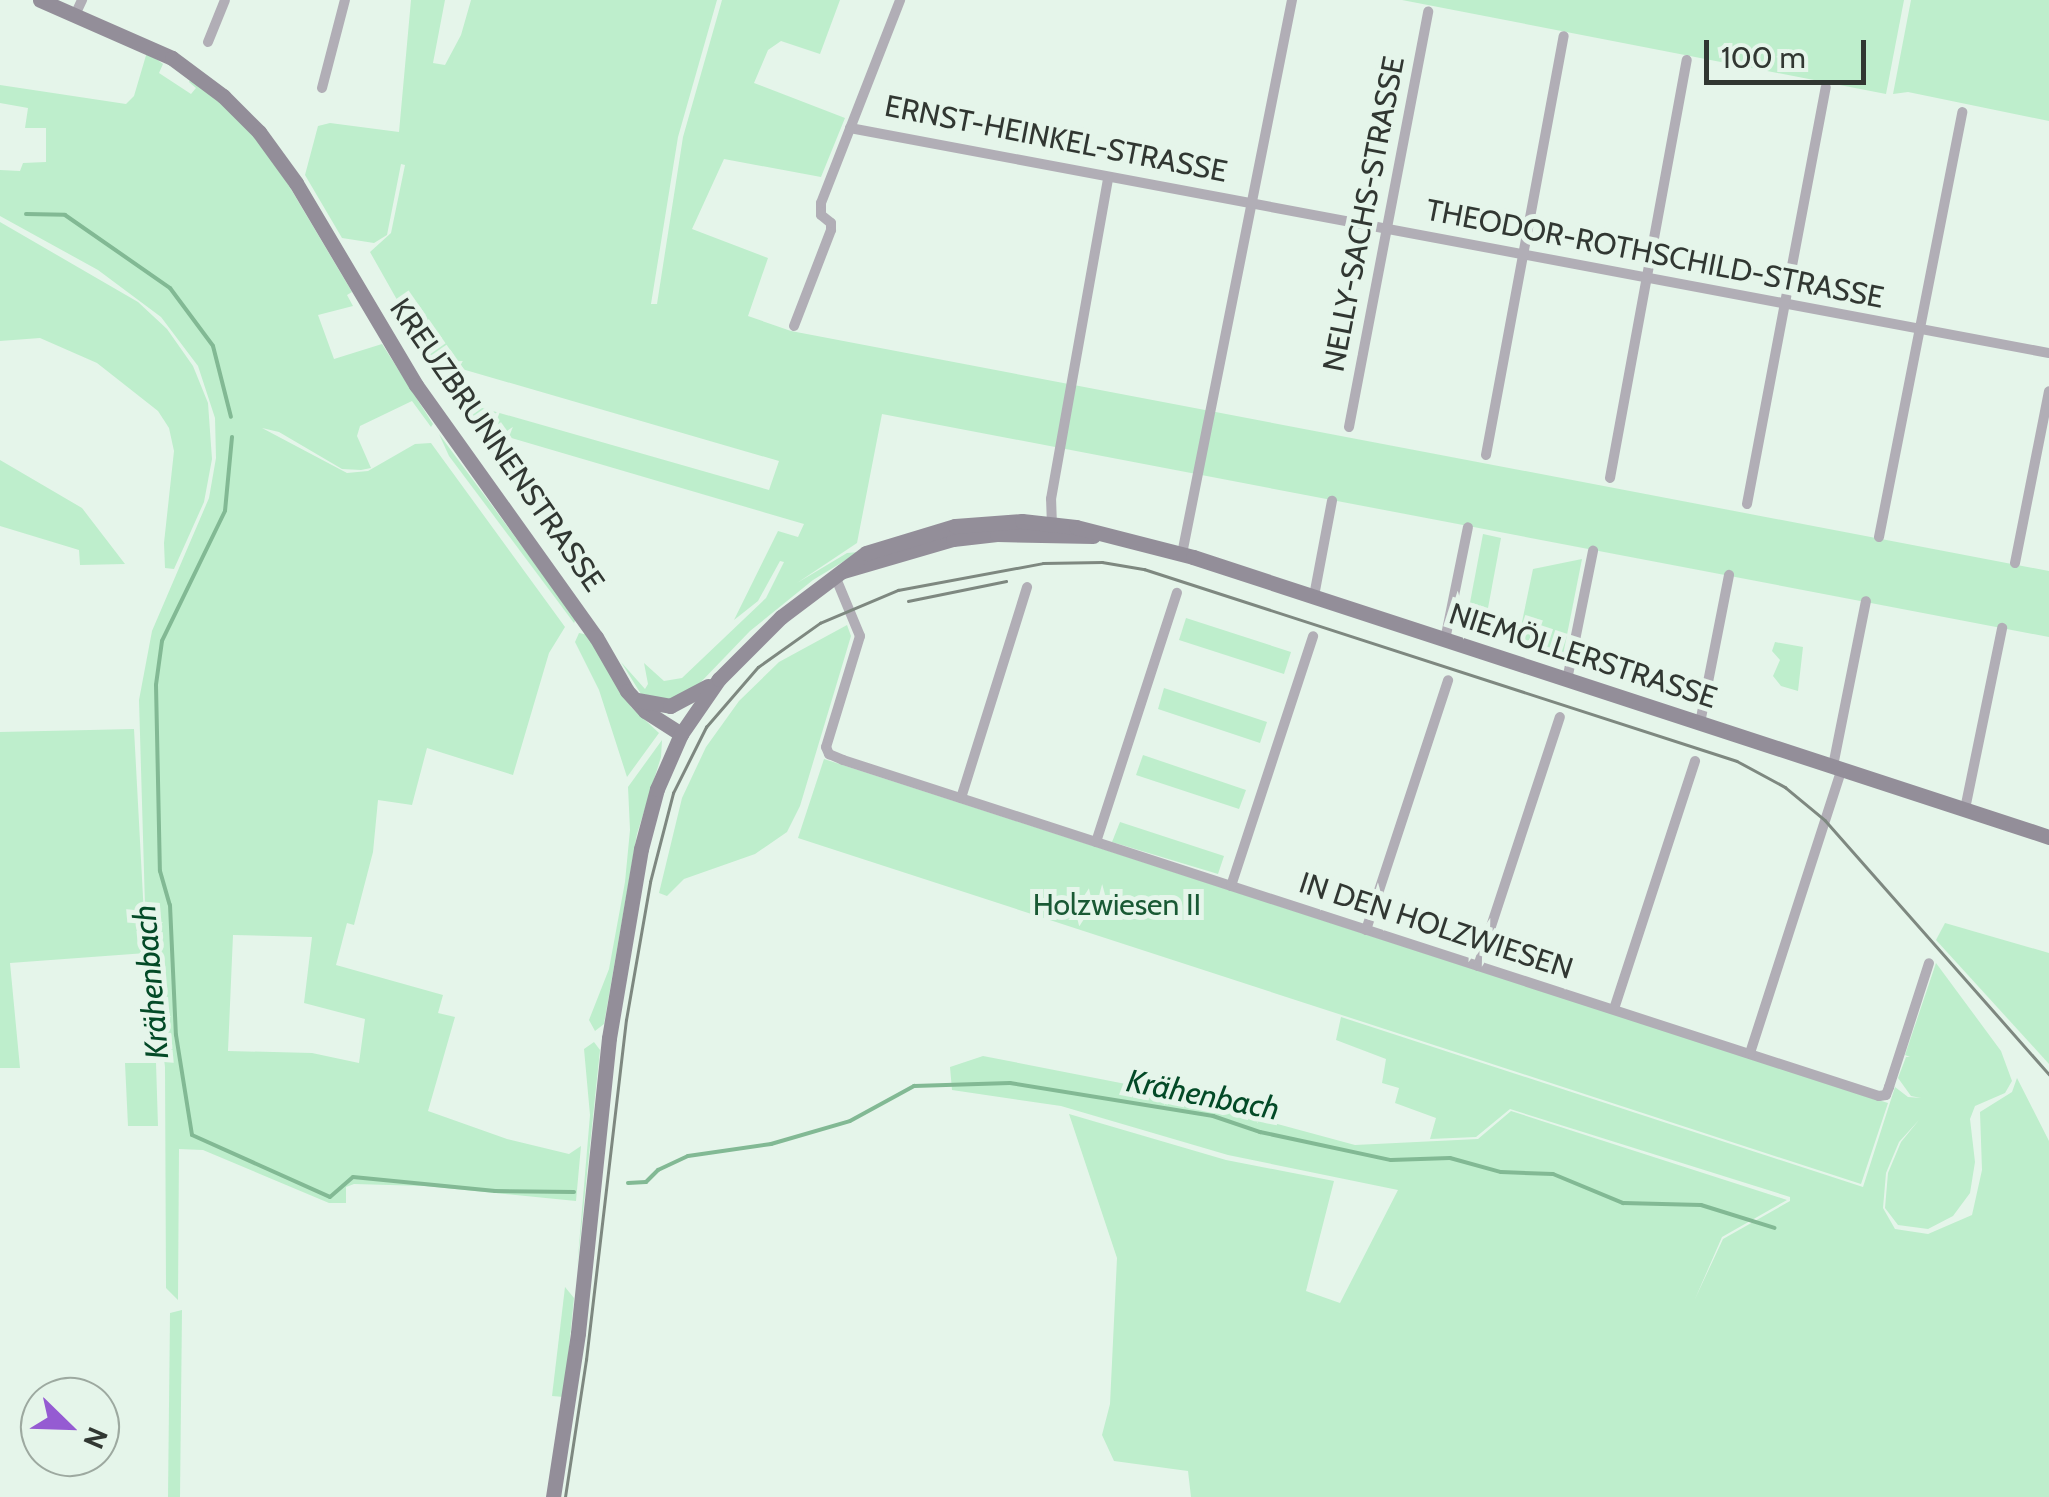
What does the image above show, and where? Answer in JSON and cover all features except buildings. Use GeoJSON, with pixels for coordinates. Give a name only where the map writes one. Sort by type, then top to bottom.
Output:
{"type":"FeatureCollection","features":[{"type":"Feature","properties":{"kind":"main road","name":"KREUZBRUNNENSTRASSE"},"geometry":{"type":"LineString","coordinates":[[40,0],[79,7],[192,71],[252,124],[288,170],[416,385],[586,622],[634,699],[681,734]]}},
{"type":"Feature","properties":{"kind":"main road","name":"NIEMÖLLERSTRASSE"},"geometry":{"type":"LineString","coordinates":[[553,1497],[569,1404],[604,1078],[649,815],[681,734],[719,678],[781,617],[839,574],[953,539],[1052,529],[1098,535],[1182,554],[1314,596],[2049,838]]}},
{"type":"Feature","properties":{"kind":"main road"},"geometry":{"type":"LineString","coordinates":[[634,699],[670,706],[719,678]]}},
{"type":"Feature","properties":{"kind":"street"},"geometry":{"type":"LineString","coordinates":[[208,42],[225,0]]}},
{"type":"Feature","properties":{"kind":"street"},"geometry":{"type":"LineString","coordinates":[[322,88],[345,0]]}},
{"type":"Feature","properties":{"kind":"street"},"geometry":{"type":"LineString","coordinates":[[794,326],[830,234],[831,223],[820,215],[820,207],[900,0]]}},
{"type":"Feature","properties":{"kind":"street"},"geometry":{"type":"LineString","coordinates":[[1182,554],[1292,0]]}},
{"type":"Feature","properties":{"kind":"street","name":"NELLY-SACHS-STRASSE"},"geometry":{"type":"LineString","coordinates":[[1349,427],[1428,10]]}},
{"type":"Feature","properties":{"kind":"street"},"geometry":{"type":"LineString","coordinates":[[1486,455],[1564,36]]}},
{"type":"Feature","properties":{"kind":"street"},"geometry":{"type":"LineString","coordinates":[[1610,478],[1687,60]]}},
{"type":"Feature","properties":{"kind":"street"},"geometry":{"type":"LineString","coordinates":[[1747,504],[1826,87]]}},
{"type":"Feature","properties":{"kind":"street"},"geometry":{"type":"LineString","coordinates":[[1879,537],[1962,112]]}},
{"type":"Feature","properties":{"kind":"street","name":"ERNST-HEINKEL-STRASSE"},"geometry":{"type":"LineString","coordinates":[[850,128],[1096,171],[1108,178],[1252,204]]}},
{"type":"Feature","properties":{"kind":"street"},"geometry":{"type":"LineString","coordinates":[[1052,529],[1051,499],[1108,178]]}},
{"type":"Feature","properties":{"kind":"street","name":"THEODOR-ROTHSCHILD-STRASSE"},"geometry":{"type":"LineString","coordinates":[[1252,204],[2049,353]]}},
{"type":"Feature","properties":{"kind":"street"},"geometry":{"type":"LineString","coordinates":[[2015,563],[2049,391]]}},
{"type":"Feature","properties":{"kind":"street"},"geometry":{"type":"LineString","coordinates":[[1314,596],[1332,501]]}},
{"type":"Feature","properties":{"kind":"street"},"geometry":{"type":"LineString","coordinates":[[1445,640],[1468,527]]}},
{"type":"Feature","properties":{"kind":"street"},"geometry":{"type":"LineString","coordinates":[[1567,680],[1592,551]]}},
{"type":"Feature","properties":{"kind":"street","name":"IN DEN HOLZWIESEN"},"geometry":{"type":"LineString","coordinates":[[839,574],[860,636],[826,749],[843,760],[1886,1094],[1929,962]]}},
{"type":"Feature","properties":{"kind":"street"},"geometry":{"type":"LineString","coordinates":[[1700,723],[1729,575]]}},
{"type":"Feature","properties":{"kind":"street"},"geometry":{"type":"LineString","coordinates":[[961,798],[1028,587]]}},
{"type":"Feature","properties":{"kind":"street"},"geometry":{"type":"LineString","coordinates":[[1096,842],[1177,593]]}},
{"type":"Feature","properties":{"kind":"street"},"geometry":{"type":"LineString","coordinates":[[1750,1053],[1838,767],[1866,601]]}},
{"type":"Feature","properties":{"kind":"street"},"geometry":{"type":"LineString","coordinates":[[1966,809],[2002,628]]}},
{"type":"Feature","properties":{"kind":"street"},"geometry":{"type":"LineString","coordinates":[[1231,886],[1313,636]]}},
{"type":"Feature","properties":{"kind":"street"},"geometry":{"type":"LineString","coordinates":[[1366,930],[1448,680]]}},
{"type":"Feature","properties":{"kind":"street"},"geometry":{"type":"LineString","coordinates":[[1478,966],[1560,716]]}},
{"type":"Feature","properties":{"kind":"street"},"geometry":{"type":"LineString","coordinates":[[1614,1010],[1695,761]]}},
{"type":"Feature","properties":{"kind":"green space"},"geometry":{"type":"Polygon","coordinates":[[[411,0],[445,0],[433,63],[445,65],[461,35],[471,0],[717,0],[678,137],[651,304],[657,304],[683,137],[722,0],[840,0],[820,54],[781,41],[768,50],[754,83],[845,118],[821,177],[724,159],[692,229],[768,258],[748,316],[791,331],[2049,571],[2049,637],[882,414],[857,543],[797,583],[847,553],[859,552],[813,580],[750,631],[699,684],[673,700],[641,694],[621,662],[645,689],[648,684],[644,663],[664,681],[682,678],[766,598],[784,562],[780,561],[758,601],[734,620],[778,531],[798,537],[804,524],[477,428],[458,401],[769,490],[779,461],[431,360],[370,252],[391,233],[405,165],[401,164],[387,235],[374,243],[342,238],[305,175],[318,126],[330,123],[399,132],[411,0]]]}},
{"type":"Feature","properties":{"kind":"green space"},"geometry":{"type":"Polygon","coordinates":[[[1402,0],[1904,0],[1886,94],[1402,0]]]}},
{"type":"Feature","properties":{"kind":"green space"},"geometry":{"type":"Polygon","coordinates":[[[1911,0],[2049,0],[2049,121],[1908,92],[1893,94],[1911,0]]]}},
{"type":"Feature","properties":{"kind":"green space"},"geometry":{"type":"Polygon","coordinates":[[[147,52],[163,64],[159,73],[191,94],[196,88],[189,82],[191,78],[240,120],[276,164],[352,292],[347,295],[353,306],[318,315],[334,359],[382,344],[433,424],[431,427],[412,401],[360,426],[357,436],[371,468],[361,470],[342,469],[279,432],[262,428],[347,473],[368,471],[415,444],[431,443],[565,627],[549,653],[513,775],[427,748],[412,805],[378,800],[373,852],[354,925],[347,923],[336,965],[443,995],[438,1013],[455,1017],[428,1111],[507,1139],[569,1154],[581,1146],[576,1201],[425,1186],[354,1184],[346,1187],[346,1203],[329,1203],[203,1150],[179,1149],[178,1300],[166,1288],[165,1067],[145,906],[139,700],[152,631],[209,498],[216,458],[215,418],[198,366],[161,317],[98,270],[0,216],[0,170],[20,171],[23,163],[46,162],[46,128],[25,128],[28,108],[0,103],[0,85],[126,104],[134,96],[147,52]],[[233,935],[228,1051],[312,1053],[359,1063],[365,1019],[304,1003],[312,937],[233,935]]]}},
{"type":"Feature","properties":{"kind":"green space"},"geometry":{"type":"Polygon","coordinates":[[[0,222],[138,302],[167,329],[193,366],[208,403],[212,459],[204,502],[174,569],[165,568],[164,543],[174,451],[169,428],[158,411],[97,363],[40,338],[0,341],[0,222]]]}},
{"type":"Feature","properties":{"kind":"green space"},"geometry":{"type":"Polygon","coordinates":[[[439,434],[576,619],[574,623],[449,456],[439,434]]]}},
{"type":"Feature","properties":{"kind":"green space"},"geometry":{"type":"Polygon","coordinates":[[[0,460],[82,508],[125,564],[80,565],[79,550],[0,526],[0,460]]]}},
{"type":"Feature","properties":{"kind":"green space"},"geometry":{"type":"Polygon","coordinates":[[[1483,534],[1501,538],[1483,635],[1465,629],[1483,534]]]}},
{"type":"Feature","properties":{"kind":"green space"},"geometry":{"type":"Polygon","coordinates":[[[1582,559],[1562,660],[1517,646],[1533,569],[1582,559]]]}},
{"type":"Feature","properties":{"kind":"green space"},"geometry":{"type":"Polygon","coordinates":[[[1186,618],[1291,652],[1284,674],[1179,640],[1186,618]]]}},
{"type":"Feature","properties":{"kind":"green space"},"geometry":{"type":"Polygon","coordinates":[[[847,625],[851,636],[800,806],[787,832],[755,854],[684,879],[667,896],[659,893],[682,798],[706,747],[739,701],[779,662],[847,625]]]}},
{"type":"Feature","properties":{"kind":"green space"},"geometry":{"type":"Polygon","coordinates":[[[579,633],[589,635],[631,707],[659,733],[627,777],[599,690],[575,642],[579,633]]]}},
{"type":"Feature","properties":{"kind":"green space"},"geometry":{"type":"Polygon","coordinates":[[[1775,642],[1803,647],[1798,691],[1781,686],[1773,676],[1780,660],[1772,651],[1775,642]]]}},
{"type":"Feature","properties":{"kind":"green space"},"geometry":{"type":"Polygon","coordinates":[[[1164,688],[1267,722],[1260,743],[1158,709],[1164,688]]]}},
{"type":"Feature","properties":{"kind":"green space"},"geometry":{"type":"Polygon","coordinates":[[[134,729],[146,953],[10,963],[20,1068],[0,1068],[0,732],[134,729]]]}},
{"type":"Feature","properties":{"kind":"green space"},"geometry":{"type":"Polygon","coordinates":[[[662,740],[661,757],[637,834],[604,1024],[595,1031],[589,1020],[609,969],[625,882],[630,830],[628,787],[662,740]]]}},
{"type":"Feature","properties":{"kind":"green space"},"geometry":{"type":"Polygon","coordinates":[[[1143,755],[1246,790],[1239,809],[1136,775],[1143,755]]]}},
{"type":"Feature","properties":{"kind":"green space","name":"Holzwiesen II"},"geometry":{"type":"Polygon","coordinates":[[[824,759],[1888,1103],[1861,1184],[798,838],[824,759]]]}},
{"type":"Feature","properties":{"kind":"green space"},"geometry":{"type":"Polygon","coordinates":[[[1120,822],[1224,856],[1218,874],[1112,842],[1120,822]]]}},
{"type":"Feature","properties":{"kind":"green space"},"geometry":{"type":"Polygon","coordinates":[[[1945,923],[2049,953],[2049,1064],[1936,940],[1945,923]]]}},
{"type":"Feature","properties":{"kind":"green space"},"geometry":{"type":"Polygon","coordinates":[[[1936,963],[2001,1051],[2012,1081],[2005,1093],[1975,1106],[1970,1119],[1975,1162],[1970,1193],[1953,1216],[1928,1229],[1898,1225],[1885,1208],[1888,1173],[1901,1142],[1919,1120],[1899,1142],[1886,1173],[1883,1208],[1895,1229],[1928,1234],[1972,1215],[1982,1170],[1980,1112],[2012,1092],[2017,1078],[2049,1141],[2049,1497],[1191,1497],[1188,1471],[1114,1461],[1102,1435],[1110,1404],[1117,1258],[1069,1114],[1226,1160],[1334,1181],[1306,1291],[1340,1303],[1398,1190],[1228,1155],[1061,1106],[952,1090],[950,1067],[983,1056],[1136,1086],[1355,1145],[1478,1139],[1511,1111],[1787,1200],[1722,1237],[1695,1299],[1723,1239],[1790,1201],[1790,1197],[1510,1109],[1476,1137],[1430,1139],[1436,1118],[1395,1103],[1399,1088],[1382,1083],[1386,1059],[1336,1040],[1341,1017],[1863,1187],[1895,1087],[1908,1097],[1921,1098],[1911,1096],[1898,1078],[1906,1057],[1910,1057],[1905,1055],[1936,963]]]}},
{"type":"Feature","properties":{"kind":"green space"},"geometry":{"type":"Polygon","coordinates":[[[594,1042],[600,1050],[577,1269],[590,1115],[584,1049],[594,1042]]]}},
{"type":"Feature","properties":{"kind":"green space"},"geometry":{"type":"Polygon","coordinates":[[[125,1063],[156,1063],[158,1126],[128,1126],[125,1063]]]}},
{"type":"Feature","properties":{"kind":"green space"},"geometry":{"type":"Polygon","coordinates":[[[565,1287],[574,1298],[564,1397],[552,1396],[565,1287]]]}},
{"type":"Feature","properties":{"kind":"green space"},"geometry":{"type":"Polygon","coordinates":[[[182,1310],[180,1497],[168,1497],[170,1313],[182,1310]]]}},
{"type":"Feature","properties":{"kind":"waterway","name":"Krähenbach"},"geometry":{"type":"LineString","coordinates":[[26,214],[65,215],[170,288],[213,346],[231,417]]}},
{"type":"Feature","properties":{"kind":"waterway","name":"Krähenbach"},"geometry":{"type":"LineString","coordinates":[[232,437],[225,511],[162,641],[156,685],[160,871],[170,905],[176,1035],[192,1135],[330,1197],[353,1177],[495,1191],[574,1192]]}},
{"type":"Feature","properties":{"kind":"waterway","name":"Krähenbach"},"geometry":{"type":"LineString","coordinates":[[628,1183],[646,1182],[658,1170],[688,1156],[771,1144],[850,1121],[914,1086],[1010,1083],[1213,1116],[1260,1132],[1391,1160],[1450,1158],[1501,1172],[1553,1174],[1623,1203],[1701,1205],[1775,1228]]}},
{"type":"Feature","properties":{"kind":"tram line"},"geometry":{"type":"LineString","coordinates":[[565,1497],[586,1360],[626,1020],[650,882],[673,793],[706,727],[758,667],[820,623],[898,590],[1043,563],[1102,562],[1144,569],[1737,761],[1785,787],[1825,820],[2049,1074]]}},
{"type":"Feature","properties":{"kind":"tram line"},"geometry":{"type":"LineString","coordinates":[[908,601],[1006,581]]}}]}
